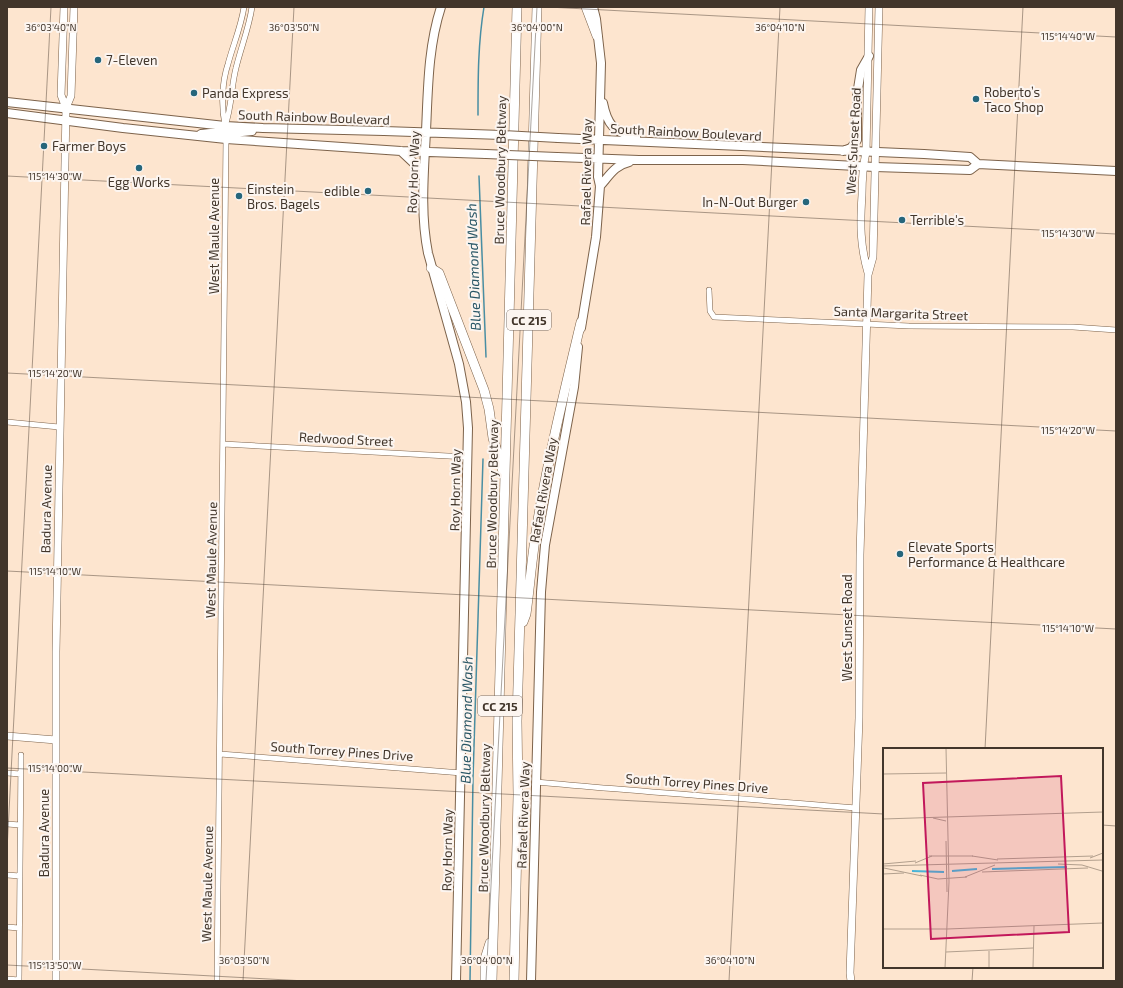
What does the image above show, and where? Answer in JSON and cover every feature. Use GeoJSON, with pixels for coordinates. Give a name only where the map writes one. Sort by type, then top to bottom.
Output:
{"type":"FeatureCollection","features":[{"type":"Feature","properties":{"kind":"highway","name":"Bruce Woodbury Beltway"},"geometry":{"type":"LineString","coordinates":[[492,981],[517,7]]}},
{"type":"Feature","properties":{"kind":"highway","name":"CC 215"},"geometry":{"type":"LineString","coordinates":[[514,981],[520,633],[537,7]]}},
{"type":"Feature","properties":{"kind":"highway"},"geometry":{"type":"LineString","coordinates":[[586,7],[597,36]]}},
{"type":"Feature","properties":{"kind":"highway"},"geometry":{"type":"LineString","coordinates":[[431,268],[439,273],[484,390],[505,481]]}},
{"type":"Feature","properties":{"kind":"highway"},"geometry":{"type":"LineString","coordinates":[[520,633],[526,614],[533,551],[541,504],[581,322]]}},
{"type":"Feature","properties":{"kind":"highway"},"geometry":{"type":"LineString","coordinates":[[485,981],[485,959],[494,932]]}},
{"type":"Feature","properties":{"kind":"main road","name":"Badura Avenue"},"geometry":{"type":"LineString","coordinates":[[64,7],[61,96],[66,108]]}},
{"type":"Feature","properties":{"kind":"main road","name":"Badura Avenue"},"geometry":{"type":"LineString","coordinates":[[56,981],[56,652],[59,427],[66,108],[70,96],[74,7]]}},
{"type":"Feature","properties":{"kind":"main road","name":"Roy Horn Way"},"geometry":{"type":"LineString","coordinates":[[441,7],[434,30],[431,52],[425,151],[424,225],[431,268],[459,364],[464,387],[468,428],[462,773],[456,981]]}},
{"type":"Feature","properties":{"kind":"main road","name":"Rafael Rivera Way"},"geometry":{"type":"LineString","coordinates":[[531,981],[540,599],[551,510],[574,387],[581,322],[596,237],[600,186],[598,177],[598,159],[601,63],[596,19],[592,7]]}},
{"type":"Feature","properties":{"kind":"main road","name":"West Sunset Road"},"geometry":{"type":"LineString","coordinates":[[868,275],[862,254],[860,230],[863,166],[866,152],[869,7]]}},
{"type":"Feature","properties":{"kind":"main road","name":"West Sunset Road"},"geometry":{"type":"LineString","coordinates":[[851,981],[850,973],[859,718],[860,555],[868,275],[872,257],[879,7]]}},
{"type":"Feature","properties":{"kind":"main road"},"geometry":{"type":"LineString","coordinates":[[64,21],[73,21]]}},
{"type":"Feature","properties":{"kind":"main road"},"geometry":{"type":"LineString","coordinates":[[843,151],[851,148],[857,140],[858,95],[861,70],[868,56],[878,56]]}},
{"type":"Feature","properties":{"kind":"main road"},"geometry":{"type":"LineString","coordinates":[[600,90],[609,122],[623,134],[639,137],[672,139],[695,144]]}},
{"type":"Feature","properties":{"kind":"main road","name":"South Rainbow Boulevard"},"geometry":{"type":"LineString","coordinates":[[7,102],[226,126],[487,134],[876,152],[970,157],[978,164],[1116,171]]}},
{"type":"Feature","properties":{"kind":"main road","name":"South Rainbow Boulevard"},"geometry":{"type":"LineString","coordinates":[[7,113],[194,136],[401,151],[598,159],[743,160],[970,170],[978,164]]}},
{"type":"Feature","properties":{"kind":"main road"},"geometry":{"type":"LineString","coordinates":[[194,136],[213,132],[222,132],[225,130],[226,126]]}},
{"type":"Feature","properties":{"kind":"main road"},"geometry":{"type":"LineString","coordinates":[[226,139],[229,134],[232,133],[263,128]]}},
{"type":"Feature","properties":{"kind":"main road"},"geometry":{"type":"LineString","coordinates":[[401,151],[418,167],[424,180]]}},
{"type":"Feature","properties":{"kind":"main road"},"geometry":{"type":"LineString","coordinates":[[600,186],[611,172],[621,164],[639,160]]}},
{"type":"Feature","properties":{"kind":"main road"},"geometry":{"type":"LineString","coordinates":[[7,736],[56,740]]}},
{"type":"Feature","properties":{"kind":"street"},"geometry":{"type":"LineString","coordinates":[[226,126],[223,113],[226,72],[236,41],[244,7]]}},
{"type":"Feature","properties":{"kind":"street"},"geometry":{"type":"LineString","coordinates":[[226,126],[230,113],[236,67],[243,46],[252,7]]}},
{"type":"Feature","properties":{"kind":"street","name":"West Maule Avenue"},"geometry":{"type":"LineString","coordinates":[[217,981],[226,139]]}},
{"type":"Feature","properties":{"kind":"street","name":"Santa Margarita Street"},"geometry":{"type":"LineString","coordinates":[[709,290],[710,312],[714,317],[909,326],[1073,327],[1116,330]]}},
{"type":"Feature","properties":{"kind":"street"},"geometry":{"type":"LineString","coordinates":[[7,422],[59,427]]}},
{"type":"Feature","properties":{"kind":"street","name":"Redwood Street"},"geometry":{"type":"LineString","coordinates":[[223,444],[467,457]]}},
{"type":"Feature","properties":{"kind":"street","name":"South Torrey Pines Drive"},"geometry":{"type":"LineString","coordinates":[[220,754],[462,773]]}},
{"type":"Feature","properties":{"kind":"street"},"geometry":{"type":"LineString","coordinates":[[7,979],[19,980],[21,755]]}},
{"type":"Feature","properties":{"kind":"street"},"geometry":{"type":"LineString","coordinates":[[7,773],[21,774]]}},
{"type":"Feature","properties":{"kind":"street","name":"South Torrey Pines Drive"},"geometry":{"type":"LineString","coordinates":[[536,782],[856,808]]}},
{"type":"Feature","properties":{"kind":"street"},"geometry":{"type":"LineString","coordinates":[[7,824],[20,826]]}},
{"type":"Feature","properties":{"kind":"street"},"geometry":{"type":"LineString","coordinates":[[7,875],[20,876]]}},
{"type":"Feature","properties":{"kind":"street"},"geometry":{"type":"LineString","coordinates":[[7,927],[19,928]]}},
{"type":"Feature","properties":{"kind":"waterway","name":"Blue Diamond Wash"},"geometry":{"type":"LineString","coordinates":[[478,115],[479,47],[484,7]]}},
{"type":"Feature","properties":{"kind":"waterway","name":"Blue Diamond Wash"},"geometry":{"type":"LineString","coordinates":[[479,176],[486,357]]}},
{"type":"Feature","properties":{"kind":"waterway","name":"Blue Diamond Wash"},"geometry":{"type":"LineString","coordinates":[[470,981],[473,778],[483,459]]}},
{"type":"Feature","properties":{"kind":"place","name":"7-Eleven"},"geometry":{"type":"Point","coordinates":[98,60]}},
{"type":"Feature","properties":{"kind":"place","name":"Panda Express"},"geometry":{"type":"Point","coordinates":[194,93]}},
{"type":"Feature","properties":{"kind":"place","name":"Roberto’s Taco Shop"},"geometry":{"type":"Point","coordinates":[976,99]}},
{"type":"Feature","properties":{"kind":"place","name":"Farmer Boys"},"geometry":{"type":"Point","coordinates":[44,146]}},
{"type":"Feature","properties":{"kind":"place","name":"Egg Works"},"geometry":{"type":"Point","coordinates":[139,168]}},
{"type":"Feature","properties":{"kind":"place","name":"edible"},"geometry":{"type":"Point","coordinates":[368,191]}},
{"type":"Feature","properties":{"kind":"place","name":"Einstein Bros. Bagels"},"geometry":{"type":"Point","coordinates":[239,196]}},
{"type":"Feature","properties":{"kind":"place","name":"In-N-Out Burger"},"geometry":{"type":"Point","coordinates":[806,202]}},
{"type":"Feature","properties":{"kind":"place","name":"Terrible's"},"geometry":{"type":"Point","coordinates":[902,220]}},
{"type":"Feature","properties":{"kind":"place","name":"Elevate Sports Performance & Healthcare"},"geometry":{"type":"Point","coordinates":[900,554]}}]}
